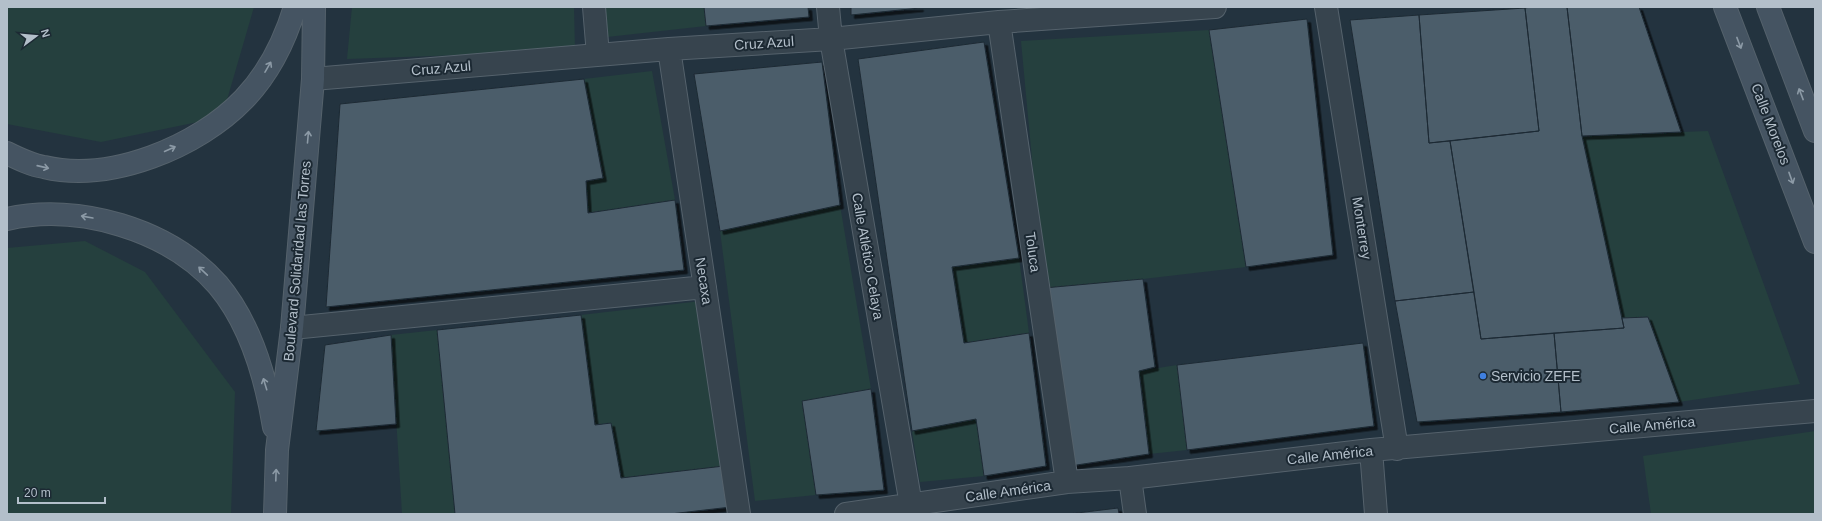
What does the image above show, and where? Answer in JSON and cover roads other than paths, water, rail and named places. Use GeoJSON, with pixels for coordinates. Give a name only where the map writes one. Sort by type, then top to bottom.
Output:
{"type":"FeatureCollection","features":[{"type":"Feature","properties":{"kind":"main road"},"geometry":{"type":"LineString","coordinates":[[7,153],[44,168],[74,171],[108,168],[167,151],[197,136],[225,117],[245,99],[264,74],[280,47],[295,7]]}},
{"type":"Feature","properties":{"kind":"main road","name":"Boulevard Solidaridad las Torres"},"geometry":{"type":"LineString","coordinates":[[275,514],[277,450],[292,328],[313,78],[314,7]]}},
{"type":"Feature","properties":{"kind":"main road","name":"Calle Morelos"},"geometry":{"type":"LineString","coordinates":[[1725,7],[1815,242]]}},
{"type":"Feature","properties":{"kind":"main road"},"geometry":{"type":"LineString","coordinates":[[1768,7],[1815,131]]}},
{"type":"Feature","properties":{"kind":"main road"},"geometry":{"type":"LineString","coordinates":[[7,219],[20,216],[51,214],[83,216],[113,222],[142,232],[169,246],[195,263],[221,289],[232,305],[248,336],[266,386],[277,450]]}},
{"type":"Feature","properties":{"kind":"street"},"geometry":{"type":"LineString","coordinates":[[594,7],[598,56]]}},
{"type":"Feature","properties":{"kind":"street","name":"Calle Atlético Celaya"},"geometry":{"type":"LineString","coordinates":[[828,7],[831,39],[911,505]]}},
{"type":"Feature","properties":{"kind":"street","name":"Cruz Azul"},"geometry":{"type":"LineString","coordinates":[[313,78],[598,56],[669,49],[831,39],[999,22],[1215,7]]}},
{"type":"Feature","properties":{"kind":"street","name":"Monterrey"},"geometry":{"type":"LineString","coordinates":[[1326,7],[1397,449]]}},
{"type":"Feature","properties":{"kind":"street","name":"Toluca"},"geometry":{"type":"LineString","coordinates":[[999,22],[1067,482]]}},
{"type":"Feature","properties":{"kind":"street","name":"Necaxa"},"geometry":{"type":"LineString","coordinates":[[669,49],[740,514]]}},
{"type":"Feature","properties":{"kind":"street"},"geometry":{"type":"LineString","coordinates":[[292,328],[705,287]]}},
{"type":"Feature","properties":{"kind":"street","name":"Calle América"},"geometry":{"type":"LineString","coordinates":[[846,514],[1067,482],[1130,478],[1371,450],[1397,449],[1815,411]]}},
{"type":"Feature","properties":{"kind":"street"},"geometry":{"type":"LineString","coordinates":[[1371,450],[1376,514]]}},
{"type":"Feature","properties":{"kind":"street"},"geometry":{"type":"LineString","coordinates":[[1130,478],[1135,514]]}},
{"type":"Feature","properties":{"kind":"place","name":"Servicio ZEFE"},"geometry":{"type":"Point","coordinates":[1483,376]}}]}
